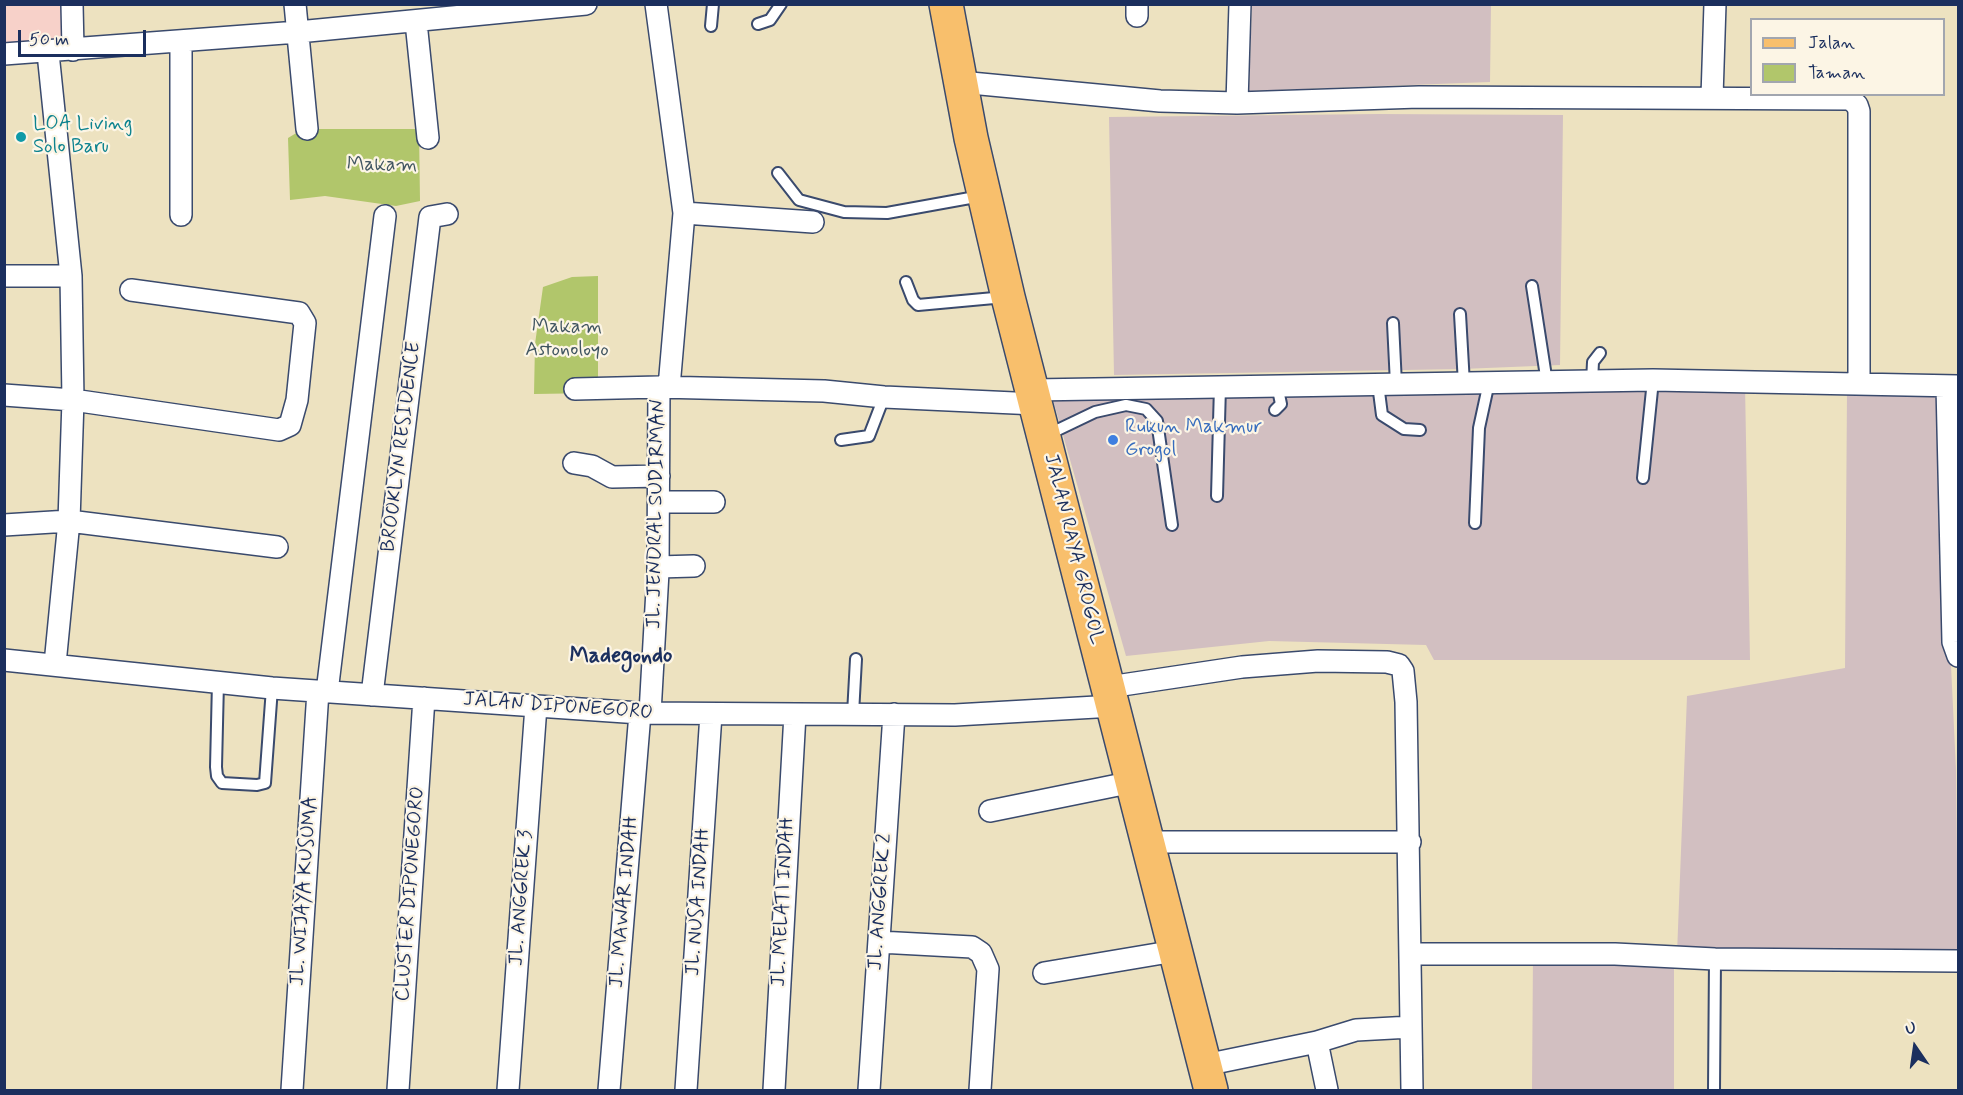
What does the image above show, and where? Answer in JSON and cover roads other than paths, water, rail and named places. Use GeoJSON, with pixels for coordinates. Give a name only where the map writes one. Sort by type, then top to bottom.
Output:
{"type":"FeatureCollection","features":[{"type":"Feature","properties":{"kind":"main road","name":"JALAN RAYA GROGOL"},"geometry":{"type":"LineString","coordinates":[[946,4],[960,82],[1008,297],[1208,1078]]}},
{"type":"Feature","properties":{"kind":"street"},"geometry":{"type":"LineString","coordinates":[[72,4],[74,50]]}},
{"type":"Feature","properties":{"kind":"street"},"geometry":{"type":"LineString","coordinates":[[295,4],[307,129]]}},
{"type":"Feature","properties":{"kind":"street"},"geometry":{"type":"LineString","coordinates":[[4,54],[48,53],[416,22],[531,6],[586,4]]}},
{"type":"Feature","properties":{"kind":"street","name":"JL. JENDRAL SUDIRMAN"},"geometry":{"type":"LineString","coordinates":[[645,713],[658,567],[659,476],[664,387],[684,213],[656,4]]}},
{"type":"Feature","properties":{"kind":"street"},"geometry":{"type":"LineString","coordinates":[[1237,102],[1240,4]]}},
{"type":"Feature","properties":{"kind":"street"},"geometry":{"type":"LineString","coordinates":[[1712,97],[1715,4]]}},
{"type":"Feature","properties":{"kind":"street"},"geometry":{"type":"LineString","coordinates":[[416,22],[428,138]]}},
{"type":"Feature","properties":{"kind":"street"},"geometry":{"type":"LineString","coordinates":[[181,42],[181,215]]}},
{"type":"Feature","properties":{"kind":"street"},"geometry":{"type":"LineString","coordinates":[[48,53],[71,276],[73,400],[69,521],[54,664]]}},
{"type":"Feature","properties":{"kind":"street"},"geometry":{"type":"LineString","coordinates":[[960,82],[1160,101],[1237,102],[1419,97],[1850,99],[1857,105],[1859,384]]}},
{"type":"Feature","properties":{"kind":"street"},"geometry":{"type":"LineString","coordinates":[[684,213],[813,222]]}},
{"type":"Feature","properties":{"kind":"street","name":"BROOKLYN RESIDENCE"},"geometry":{"type":"LineString","coordinates":[[372,695],[430,217],[447,214]]}},
{"type":"Feature","properties":{"kind":"street","name":"JL. WIJAYA KUSUMA"},"geometry":{"type":"LineString","coordinates":[[292,1090],[322,692],[385,216]]}},
{"type":"Feature","properties":{"kind":"street"},"geometry":{"type":"LineString","coordinates":[[4,276],[71,276]]}},
{"type":"Feature","properties":{"kind":"street"},"geometry":{"type":"LineString","coordinates":[[4,394],[73,400],[279,430],[290,425],[297,400],[305,323],[299,313],[131,290]]}},
{"type":"Feature","properties":{"kind":"street"},"geometry":{"type":"LineString","coordinates":[[575,389],[664,387],[824,391],[884,397],[1035,397],[1220,386],[1489,382],[1547,384],[1653,380],[1953,386],[1953,642],[1959,656]]}},
{"type":"Feature","properties":{"kind":"street"},"geometry":{"type":"LineString","coordinates":[[574,463],[592,466],[612,477],[659,476]]}},
{"type":"Feature","properties":{"kind":"street"},"geometry":{"type":"LineString","coordinates":[[659,502],[714,502]]}},
{"type":"Feature","properties":{"kind":"street"},"geometry":{"type":"LineString","coordinates":[[4,525],[69,521],[277,547]]}},
{"type":"Feature","properties":{"kind":"street"},"geometry":{"type":"LineString","coordinates":[[658,567],[694,566]]}},
{"type":"Feature","properties":{"kind":"street","name":"JALAN DIPONEGORO"},"geometry":{"type":"LineString","coordinates":[[4,660],[322,692],[645,713],[711,714],[991,714],[1111,697],[1242,667],[1318,661],[1395,662],[1403,671],[1404,680],[1410,842]]}},
{"type":"Feature","properties":{"kind":"street","name":"CLUSTER DIPONEGORO"},"geometry":{"type":"LineString","coordinates":[[398,1090],[424,698]]}},
{"type":"Feature","properties":{"kind":"street","name":"JL. ANGGREK 3"},"geometry":{"type":"LineString","coordinates":[[508,1090],[536,706]]}},
{"type":"Feature","properties":{"kind":"street","name":"JL. MAWAR INDAH"},"geometry":{"type":"LineString","coordinates":[[609,1090],[645,713]]}},
{"type":"Feature","properties":{"kind":"street","name":"JL. NUSA INDAH"},"geometry":{"type":"LineString","coordinates":[[686,1090],[711,714]]}},
{"type":"Feature","properties":{"kind":"street","name":"JL. MELATI INDAH"},"geometry":{"type":"LineString","coordinates":[[774,1090],[795,714]]}},
{"type":"Feature","properties":{"kind":"street","name":"JL. ANGGREK 2"},"geometry":{"type":"LineString","coordinates":[[869,1090],[894,714]]}},
{"type":"Feature","properties":{"kind":"street"},"geometry":{"type":"LineString","coordinates":[[990,811],[1133,782]]}},
{"type":"Feature","properties":{"kind":"street"},"geometry":{"type":"LineString","coordinates":[[1149,842],[1410,842],[1412,1090]]}},
{"type":"Feature","properties":{"kind":"street"},"geometry":{"type":"LineString","coordinates":[[879,942],[972,947],[984,957],[988,975],[980,1090]]}},
{"type":"Feature","properties":{"kind":"street"},"geometry":{"type":"LineString","coordinates":[[1044,973],[1174,951]]}},
{"type":"Feature","properties":{"kind":"street"},"geometry":{"type":"LineString","coordinates":[[1410,954],[1615,954],[1715,959],[1959,962]]}},
{"type":"Feature","properties":{"kind":"street"},"geometry":{"type":"LineString","coordinates":[[1208,1078],[1356,1030],[1411,1027]]}},
{"type":"Feature","properties":{"kind":"street"},"geometry":{"type":"LineString","coordinates":[[1317,1042],[1327,1090]]}},
{"type":"Feature","properties":{"kind":"lane"},"geometry":{"type":"LineString","coordinates":[[711,26],[713,4]]}},
{"type":"Feature","properties":{"kind":"lane"},"geometry":{"type":"LineString","coordinates":[[758,24],[770,20],[781,4]]}},
{"type":"Feature","properties":{"kind":"lane"},"geometry":{"type":"LineString","coordinates":[[778,173],[799,200],[844,212],[887,213],[985,195]]}},
{"type":"Feature","properties":{"kind":"lane"},"geometry":{"type":"LineString","coordinates":[[906,282],[913,300],[918,305],[1008,297]]}},
{"type":"Feature","properties":{"kind":"lane"},"geometry":{"type":"LineString","coordinates":[[1532,286],[1547,384]]}},
{"type":"Feature","properties":{"kind":"lane"},"geometry":{"type":"LineString","coordinates":[[1460,314],[1464,384]]}},
{"type":"Feature","properties":{"kind":"lane"},"geometry":{"type":"LineString","coordinates":[[1393,323],[1382,415],[1404,429],[1420,430]]}},
{"type":"Feature","properties":{"kind":"lane"},"geometry":{"type":"LineString","coordinates":[[1592,383],[1593,362],[1600,353]]}},
{"type":"Feature","properties":{"kind":"lane"},"geometry":{"type":"LineString","coordinates":[[1644,478],[1653,380]]}},
{"type":"Feature","properties":{"kind":"lane"},"geometry":{"type":"LineString","coordinates":[[1475,523],[1479,428],[1489,382]]}},
{"type":"Feature","properties":{"kind":"lane"},"geometry":{"type":"LineString","coordinates":[[1275,410],[1281,404],[1277,385]]}},
{"type":"Feature","properties":{"kind":"lane"},"geometry":{"type":"LineString","coordinates":[[1217,496],[1220,386]]}},
{"type":"Feature","properties":{"kind":"lane"},"geometry":{"type":"LineString","coordinates":[[841,440],[869,436],[884,397]]}},
{"type":"Feature","properties":{"kind":"lane"},"geometry":{"type":"LineString","coordinates":[[1044,436],[1095,412],[1126,405],[1146,410],[1157,421],[1172,525]]}},
{"type":"Feature","properties":{"kind":"lane"},"geometry":{"type":"LineString","coordinates":[[853,714],[856,659]]}},
{"type":"Feature","properties":{"kind":"lane"},"geometry":{"type":"LineString","coordinates":[[218,682],[216,767],[217,776],[222,783],[265,783],[272,688]]}},
{"type":"Feature","properties":{"kind":"lane"},"geometry":{"type":"LineString","coordinates":[[1714,1090],[1715,959]]}},
{"type":"Feature","properties":{"kind":"place","name":"LOA Living Solo Baru"},"geometry":{"type":"Point","coordinates":[21,137]}},
{"type":"Feature","properties":{"kind":"place","name":"Rukun Makmur Grogol"},"geometry":{"type":"Point","coordinates":[1113,440]}},
{"type":"Feature","properties":{"kind":"district","name":"Madegondo"},"geometry":{"type":"Point","coordinates":[621,657]}},
{"type":"Feature","properties":{"kind":"park label","name":"Makam"},"geometry":{"type":"Point","coordinates":[382,166]}},
{"type":"Feature","properties":{"kind":"park label","name":"Makam Astonoloyo"},"geometry":{"type":"Point","coordinates":[567,340]}}]}
